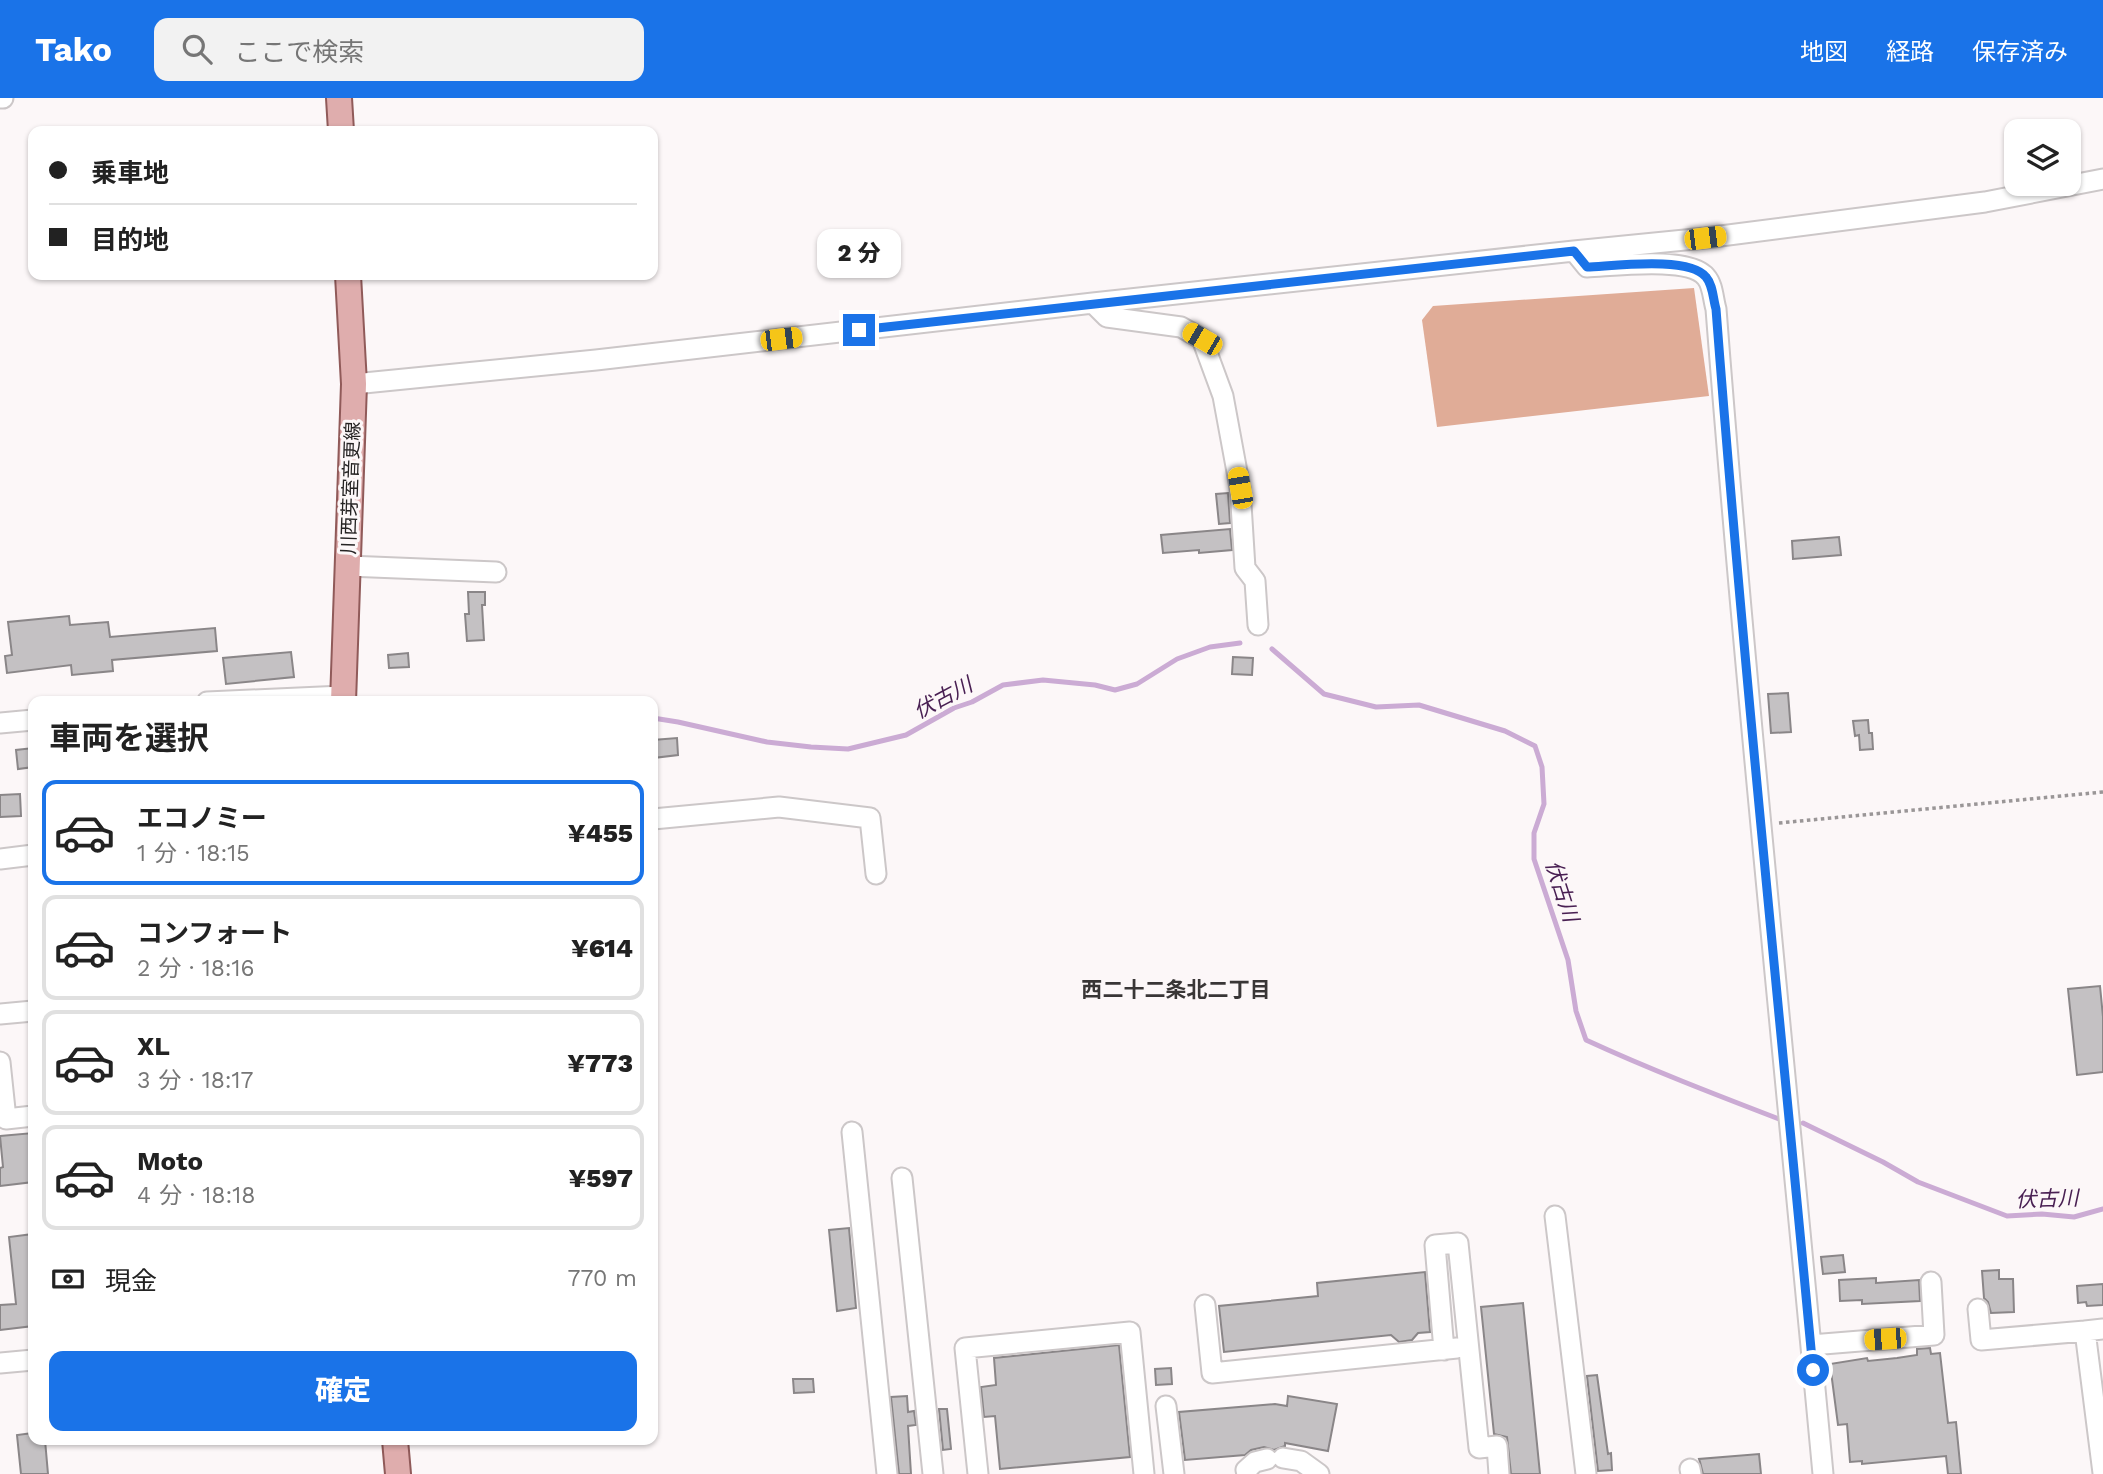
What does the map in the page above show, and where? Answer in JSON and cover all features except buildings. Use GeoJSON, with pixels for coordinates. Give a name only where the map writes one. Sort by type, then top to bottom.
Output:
{"type":"FeatureCollection","features":[{"type":"Feature","properties":{"kind":"main road"},"geometry":{"type":"LineString","coordinates":[[338,98],[341,126]]}},
{"type":"Feature","properties":{"kind":"main road","name":"川西芽室音更線"},"geometry":{"type":"LineString","coordinates":[[343,696],[354,384],[348,280]]}},
{"type":"Feature","properties":{"kind":"main road"},"geometry":{"type":"LineString","coordinates":[[395,1445],[398,1474]]}},
{"type":"Feature","properties":{"kind":"street"},"geometry":{"type":"LineString","coordinates":[[354,384],[596,360],[1093,303],[1705,238],[1985,202],[2103,179]]}},
{"type":"Feature","properties":{"kind":"street"},"geometry":{"type":"LineString","coordinates":[[1574,251],[1587,267],[1680,264],[1699,270],[1709,280],[1716,309],[1759,825],[1823,1474]]}},
{"type":"Feature","properties":{"kind":"street"},"geometry":{"type":"LineString","coordinates":[[1093,303],[1107,317],[1181,327],[1202,339],[1223,396],[1240,488],[1245,568],[1255,581],[1258,625]]}},
{"type":"Feature","properties":{"kind":"street"},"geometry":{"type":"LineString","coordinates":[[348,566],[496,572]]}},
{"type":"Feature","properties":{"kind":"street"},"geometry":{"type":"LineString","coordinates":[[0,723],[28,720]]}},
{"type":"Feature","properties":{"kind":"street"},"geometry":{"type":"LineString","coordinates":[[658,819],[779,807],[870,818],[876,874]]}},
{"type":"Feature","properties":{"kind":"street"},"geometry":{"type":"LineString","coordinates":[[0,859],[28,856]]}},
{"type":"Feature","properties":{"kind":"street"},"geometry":{"type":"LineString","coordinates":[[0,1014],[28,1011]]}},
{"type":"Feature","properties":{"kind":"street"},"geometry":{"type":"LineString","coordinates":[[0,1062],[6,1119],[28,1117]]}},
{"type":"Feature","properties":{"kind":"street"},"geometry":{"type":"LineString","coordinates":[[852,1132],[887,1474]]}},
{"type":"Feature","properties":{"kind":"street"},"geometry":{"type":"LineString","coordinates":[[902,1178],[933,1474]]}},
{"type":"Feature","properties":{"kind":"street"},"geometry":{"type":"LineString","coordinates":[[1555,1216],[1586,1474]]}},
{"type":"Feature","properties":{"kind":"street"},"geometry":{"type":"LineString","coordinates":[[1444,1350],[1435,1245],[1458,1242],[1479,1448],[1497,1446],[1499,1474]]}},
{"type":"Feature","properties":{"kind":"street"},"geometry":{"type":"LineString","coordinates":[[1811,1345],[1934,1335],[1931,1282]]}},
{"type":"Feature","properties":{"kind":"street"},"geometry":{"type":"LineString","coordinates":[[1205,1305],[1212,1373],[1469,1347]]}},
{"type":"Feature","properties":{"kind":"street"},"geometry":{"type":"LineString","coordinates":[[1978,1309],[1981,1340],[2094,1330],[2103,1473]]}},
{"type":"Feature","properties":{"kind":"street"},"geometry":{"type":"LineString","coordinates":[[978,1474],[965,1348],[1130,1332],[1144,1474]]}},
{"type":"Feature","properties":{"kind":"street"},"geometry":{"type":"LineString","coordinates":[[0,1363],[28,1360]]}},
{"type":"Feature","properties":{"kind":"street"},"geometry":{"type":"LineString","coordinates":[[1166,1406],[1174,1474]]}},
{"type":"Feature","properties":{"kind":"street"},"geometry":{"type":"LineString","coordinates":[[1247,1474],[1246,1470],[1255,1462],[1275,1459],[1301,1461],[1319,1474]]}},
{"type":"Feature","properties":{"kind":"path"},"geometry":{"type":"LineString","coordinates":[[1759,825],[2103,792]]}},
{"type":"Feature","properties":{"kind":"shaded area"},"geometry":{"type":"Polygon","coordinates":[[[1694,288],[1709,396],[1437,427],[1422,320],[1433,306],[1694,288]]]}},
{"type":"Feature","properties":{"kind":"waterway","name":"伏古川"},"geometry":{"type":"LineString","coordinates":[[658,719],[767,742],[848,749],[906,735],[1003,685],[1043,680],[1095,685],[1115,690],[1137,684],[1177,659],[1210,647],[1240,643]]}},
{"type":"Feature","properties":{"kind":"waterway","name":"伏古川"},"geometry":{"type":"LineString","coordinates":[[1272,649],[1324,694],[1376,707],[1419,705],[1505,731],[1535,746],[1542,767],[1544,804],[1534,833],[1534,859],[1568,960],[1576,1011],[1586,1040],[1779,1119]]}},
{"type":"Feature","properties":{"kind":"waterway","name":"伏古川"},"geometry":{"type":"LineString","coordinates":[[1803,1123],[1918,1182],[2007,1216],[2042,1214],[2074,1217],[2103,1209]]}},
{"type":"Feature","properties":{"kind":"district","name":"西二十二条北二丁目"},"geometry":{"type":"Point","coordinates":[1176,990]}},
{"type":"Feature","properties":{"kind":"route"},"geometry":{"type":"LineString","coordinates":[[859,330],[1574,251],[1587,267],[1680,264],[1699,270],[1709,280],[1716,309],[1759,825],[1779,1003],[1813,1370]]}}]}
